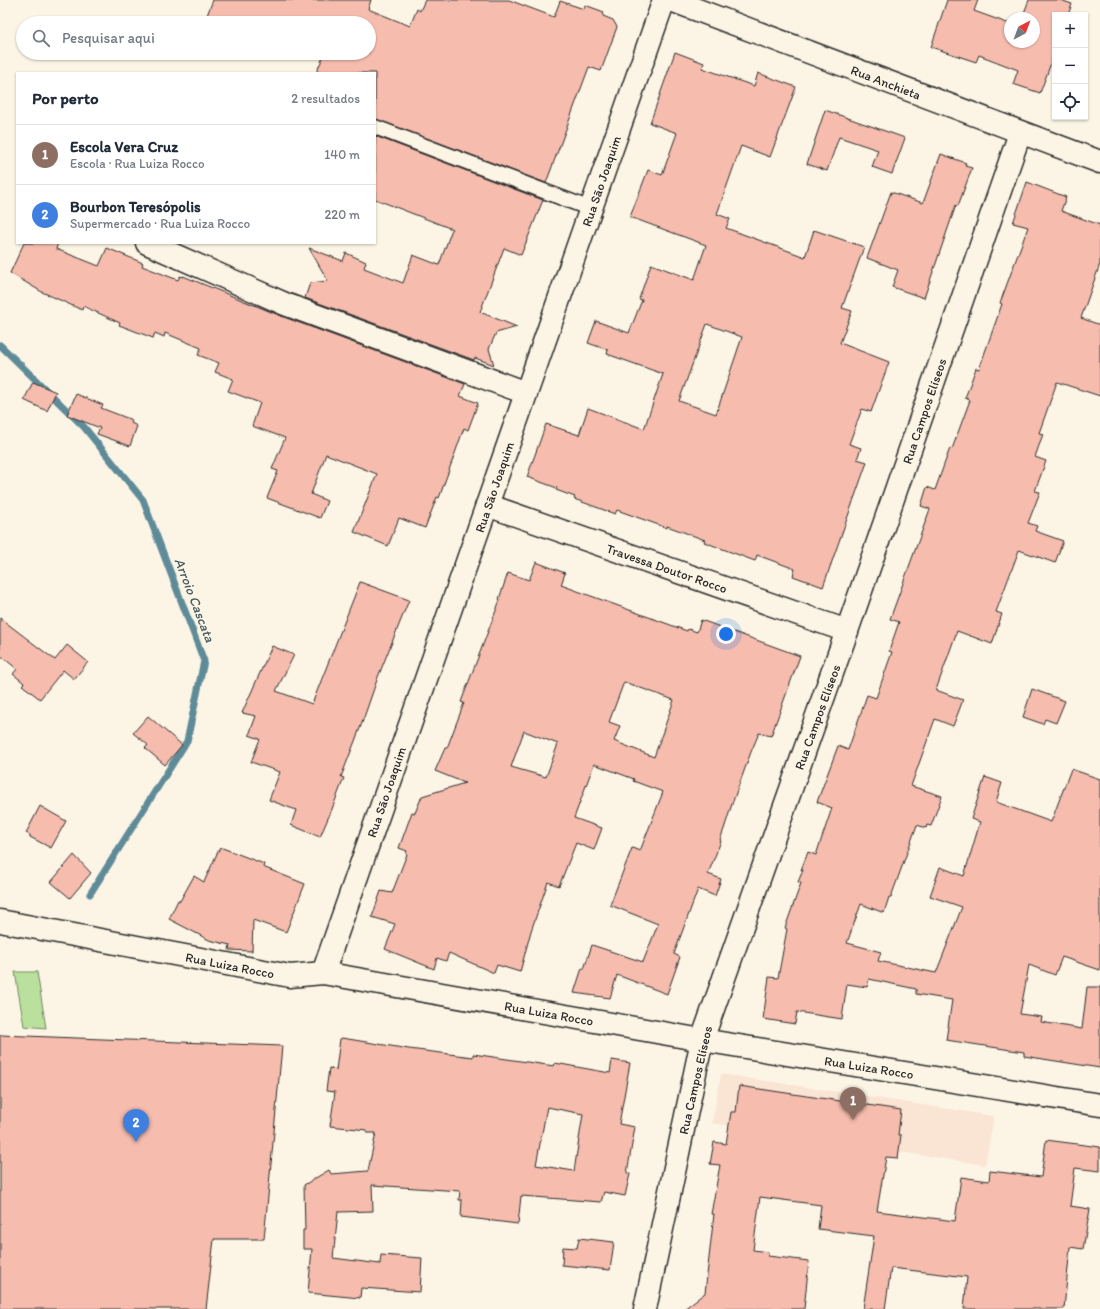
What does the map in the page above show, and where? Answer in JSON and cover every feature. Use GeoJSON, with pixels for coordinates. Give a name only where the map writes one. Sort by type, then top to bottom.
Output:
{"type":"FeatureCollection","features":[{"type":"Feature","properties":{"kind":"street","name":"Rua São Joaquim"},"geometry":{"type":"LineString","coordinates":[[323,973],[664,0]]}},
{"type":"Feature","properties":{"kind":"street","name":"Rua Anchieta"},"geometry":{"type":"LineString","coordinates":[[672,0],[1100,162]]}},
{"type":"Feature","properties":{"kind":"street","name":"Rua Campos Elíseos"},"geometry":{"type":"LineString","coordinates":[[645,1309],[702,1040],[847,631],[1020,133]]}},
{"type":"Feature","properties":{"kind":"street"},"geometry":{"type":"LineString","coordinates":[[149,244],[285,304],[526,393]]}},
{"type":"Feature","properties":{"kind":"street","name":"Travessa Doutor Rocco"},"geometry":{"type":"LineString","coordinates":[[487,506],[847,631]]}},
{"type":"Feature","properties":{"kind":"street","name":"Rua Luiza Rocco"},"geometry":{"type":"LineString","coordinates":[[0,921],[290,976],[323,973],[702,1040],[1100,1105]]}},
{"type":"Feature","properties":{"kind":"lane"},"geometry":{"type":"LineString","coordinates":[[376,127],[590,209]]}},
{"type":"Feature","properties":{"kind":"shaded area"},"geometry":{"type":"Polygon","coordinates":[[[721,1074],[994,1116],[985,1165],[712,1123],[721,1074]]]}},
{"type":"Feature","properties":{"kind":"green space"},"geometry":{"type":"Polygon","coordinates":[[[15,972],[37,972],[46,1028],[24,1026],[15,972]]]}},
{"type":"Feature","properties":{"kind":"building"},"geometry":{"type":"Polygon","coordinates":[[[213,0],[371,0],[368,9],[410,26],[417,9],[420,11],[425,0],[509,0],[554,17],[560,1],[584,9],[585,5],[604,12],[603,16],[613,20],[617,27],[601,71],[589,67],[546,183],[376,119],[376,72],[316,72],[322,60],[376,60],[376,16],[207,16],[213,0]]]}},
{"type":"Feature","properties":{"kind":"building"},"geometry":{"type":"Polygon","coordinates":[[[947,0],[978,0],[974,11],[1004,22],[1004,48],[1040,48],[1040,12],[1024,12],[1029,0],[1060,0],[1072,4],[1069,12],[1052,12],[1052,60],[1040,93],[1013,84],[1018,70],[979,55],[976,62],[931,47],[947,0]]]}},
{"type":"Feature","properties":{"kind":"building"},"geometry":{"type":"Polygon","coordinates":[[[675,52],[704,63],[702,68],[754,86],[758,73],[796,87],[770,157],[741,146],[717,214],[730,219],[726,228],[805,257],[814,230],[864,247],[842,308],[852,311],[840,343],[889,362],[871,412],[862,409],[849,444],[861,448],[857,459],[867,462],[823,587],[793,576],[795,569],[757,555],[755,561],[704,542],[705,540],[617,510],[615,514],[574,499],[575,497],[556,490],[557,488],[527,477],[546,424],[579,435],[588,408],[644,429],[663,374],[607,354],[608,350],[588,343],[596,321],[629,333],[642,300],[639,299],[651,264],[694,280],[706,245],[630,217],[648,170],[662,175],[677,133],[650,123],[675,52]],[[707,324],[679,401],[716,414],[742,337],[707,324]]]}},
{"type":"Feature","properties":{"kind":"building"},"geometry":{"type":"Polygon","coordinates":[[[825,110],[905,138],[892,174],[872,167],[878,150],[839,137],[827,171],[807,164],[825,110]]]}},
{"type":"Feature","properties":{"kind":"building"},"geometry":{"type":"Polygon","coordinates":[[[376,136],[543,200],[521,255],[504,248],[480,312],[517,327],[496,333],[489,349],[494,365],[475,358],[474,360],[305,298],[310,283],[328,281],[309,248],[343,261],[346,253],[366,262],[364,268],[403,283],[413,255],[439,265],[452,229],[376,199],[376,136]]]}},
{"type":"Feature","properties":{"kind":"building"},"geometry":{"type":"Polygon","coordinates":[[[941,154],[966,163],[965,166],[972,168],[958,206],[956,205],[924,298],[892,287],[898,270],[867,258],[891,192],[923,203],[941,154]]]}},
{"type":"Feature","properties":{"kind":"building"},"geometry":{"type":"Polygon","coordinates":[[[1027,182],[1066,197],[1061,211],[1100,225],[1100,264],[1081,318],[1100,325],[1100,396],[1057,382],[1039,433],[1043,434],[1035,457],[1046,461],[1035,491],[1040,492],[1028,523],[1037,526],[1035,531],[1063,541],[1055,563],[1019,550],[996,612],[1002,614],[992,644],[957,631],[936,690],[963,700],[953,726],[935,719],[911,786],[942,796],[931,826],[927,825],[926,828],[917,825],[884,913],[861,904],[847,943],[881,952],[878,961],[936,973],[962,907],[930,896],[940,867],[964,876],[980,822],[971,819],[985,777],[1002,783],[996,802],[1051,822],[1071,769],[1100,779],[1100,970],[1062,957],[1055,975],[1029,965],[1020,1014],[1042,1017],[1041,1022],[1082,1029],[1087,987],[1100,987],[1100,1068],[1024,1056],[1024,1052],[946,1040],[952,1000],[916,994],[916,989],[869,979],[867,987],[847,984],[842,1019],[797,1012],[795,1024],[763,1019],[769,977],[778,978],[787,929],[785,928],[801,883],[798,882],[803,870],[801,870],[808,852],[816,855],[832,808],[817,802],[838,746],[848,750],[867,695],[876,698],[892,652],[889,651],[899,622],[890,619],[930,509],[921,506],[927,487],[935,490],[950,448],[952,449],[970,400],[965,398],[976,368],[979,369],[1002,304],[1000,303],[1028,227],[1013,223],[1027,182]]]}},
{"type":"Feature","properties":{"kind":"building"},"geometry":{"type":"Polygon","coordinates":[[[24,244],[58,244],[56,249],[99,266],[107,248],[143,263],[142,266],[178,280],[180,276],[183,276],[281,316],[465,384],[460,396],[478,403],[468,430],[464,428],[439,498],[437,497],[425,528],[399,518],[388,546],[354,532],[377,474],[326,454],[311,494],[327,501],[320,518],[267,498],[278,471],[272,469],[285,438],[252,426],[260,403],[228,391],[233,379],[215,372],[219,363],[198,355],[201,348],[165,333],[164,337],[155,333],[153,338],[119,325],[120,323],[83,306],[82,310],[42,292],[10,273],[24,244]]]}},
{"type":"Feature","properties":{"kind":"building"},"geometry":{"type":"Polygon","coordinates":[[[33,382],[56,392],[47,411],[24,400],[33,382]]]}},
{"type":"Feature","properties":{"kind":"building"},"geometry":{"type":"Polygon","coordinates":[[[76,394],[103,405],[101,408],[132,420],[131,423],[137,426],[130,446],[97,434],[100,428],[67,415],[76,394]]]}},
{"type":"Feature","properties":{"kind":"building"},"geometry":{"type":"Polygon","coordinates":[[[536,562],[565,573],[561,585],[687,631],[688,629],[697,632],[701,620],[800,656],[771,736],[759,733],[751,752],[732,804],[720,840],[721,841],[708,874],[721,879],[715,896],[698,889],[674,954],[680,957],[667,994],[617,975],[610,998],[574,993],[582,968],[584,969],[592,945],[643,962],[658,924],[610,905],[632,848],[640,851],[663,792],[594,764],[574,818],[602,828],[594,850],[576,843],[559,886],[548,882],[531,931],[520,972],[497,965],[494,973],[449,953],[446,961],[437,958],[434,969],[385,949],[395,924],[372,917],[381,891],[392,893],[407,854],[407,851],[399,848],[412,812],[415,813],[422,796],[465,783],[435,771],[445,748],[447,748],[464,703],[461,702],[500,600],[499,599],[508,573],[529,580],[536,562]],[[624,682],[609,722],[620,726],[614,741],[654,757],[674,700],[624,682]],[[524,731],[511,767],[546,777],[558,744],[524,731]]]}},
{"type":"Feature","properties":{"kind":"building"},"geometry":{"type":"Polygon","coordinates":[[[360,582],[409,600],[378,677],[341,777],[344,778],[320,837],[291,825],[296,810],[269,800],[280,772],[251,762],[260,739],[249,735],[256,716],[242,713],[272,646],[294,655],[276,691],[312,704],[360,582]]]}},
{"type":"Feature","properties":{"kind":"building"},"geometry":{"type":"Polygon","coordinates":[[[0,618],[55,660],[67,645],[88,662],[74,679],[63,670],[40,699],[22,685],[24,683],[13,674],[17,669],[0,655],[0,618]]]}},
{"type":"Feature","properties":{"kind":"building"},"geometry":{"type":"Polygon","coordinates":[[[1032,689],[1065,701],[1056,723],[1045,719],[1043,724],[1023,717],[1032,689]]]}},
{"type":"Feature","properties":{"kind":"building"},"geometry":{"type":"Polygon","coordinates":[[[148,716],[182,745],[165,765],[145,748],[148,745],[133,733],[148,716]]]}},
{"type":"Feature","properties":{"kind":"building"},"geometry":{"type":"Polygon","coordinates":[[[40,806],[66,821],[51,848],[30,837],[30,835],[26,833],[40,806]]]}},
{"type":"Feature","properties":{"kind":"building"},"geometry":{"type":"Polygon","coordinates":[[[220,847],[264,864],[263,867],[305,884],[286,932],[253,920],[252,951],[229,950],[230,945],[209,940],[169,919],[178,900],[180,901],[194,876],[204,882],[220,847]]]}},
{"type":"Feature","properties":{"kind":"building"},"geometry":{"type":"Polygon","coordinates":[[[74,855],[91,873],[70,898],[51,882],[74,855]]]}},
{"type":"Feature","properties":{"kind":"building"},"geometry":{"type":"Polygon","coordinates":[[[0,1035],[282,1046],[264,1239],[214,1239],[206,1309],[0,1309],[0,1035]]]}},
{"type":"Feature","properties":{"kind":"building"},"geometry":{"type":"Polygon","coordinates":[[[342,1038],[409,1049],[473,1057],[473,1054],[554,1066],[555,1063],[610,1073],[612,1060],[630,1063],[619,1124],[635,1127],[627,1173],[630,1174],[625,1196],[604,1192],[601,1202],[521,1196],[518,1224],[461,1217],[462,1200],[459,1200],[460,1191],[372,1185],[373,1211],[338,1212],[333,1258],[380,1264],[381,1255],[422,1258],[420,1292],[361,1288],[360,1298],[308,1293],[312,1249],[303,1249],[303,1230],[305,1230],[304,1185],[329,1170],[331,1174],[368,1171],[376,1133],[367,1133],[367,1130],[330,1126],[335,1092],[326,1091],[329,1068],[336,1070],[340,1039],[342,1038]],[[547,1107],[536,1165],[574,1171],[583,1114],[547,1107]]]}},
{"type":"Feature","properties":{"kind":"building"},"geometry":{"type":"Polygon","coordinates":[[[739,1086],[901,1110],[898,1135],[901,1135],[898,1158],[886,1157],[877,1211],[955,1221],[961,1177],[989,1181],[990,1171],[1041,1177],[1046,1140],[1100,1147],[1100,1171],[1075,1168],[1070,1206],[1090,1209],[1083,1249],[1070,1247],[1064,1309],[964,1309],[967,1277],[891,1268],[885,1309],[863,1309],[874,1236],[818,1229],[821,1205],[760,1197],[753,1250],[768,1252],[768,1256],[809,1261],[804,1309],[684,1309],[705,1293],[714,1214],[711,1214],[720,1165],[710,1164],[714,1142],[726,1144],[731,1112],[736,1112],[739,1086]]]}},
{"type":"Feature","properties":{"kind":"building"},"geometry":{"type":"Polygon","coordinates":[[[579,1238],[614,1242],[610,1270],[562,1265],[563,1247],[577,1248],[579,1238]]]}},
{"type":"Feature","properties":{"kind":"waterway","name":"Arroio Cascata"},"geometry":{"type":"LineString","coordinates":[[0,345],[84,427],[143,500],[204,661],[187,741],[90,894]]}},
{"type":"Feature","properties":{"kind":"place","name":"Escola Vera Cruz"},"geometry":{"type":"Point","coordinates":[853,1120]}},
{"type":"Feature","properties":{"kind":"place","name":"Bourbon Teresópolis"},"geometry":{"type":"Point","coordinates":[136,1142]}}]}
